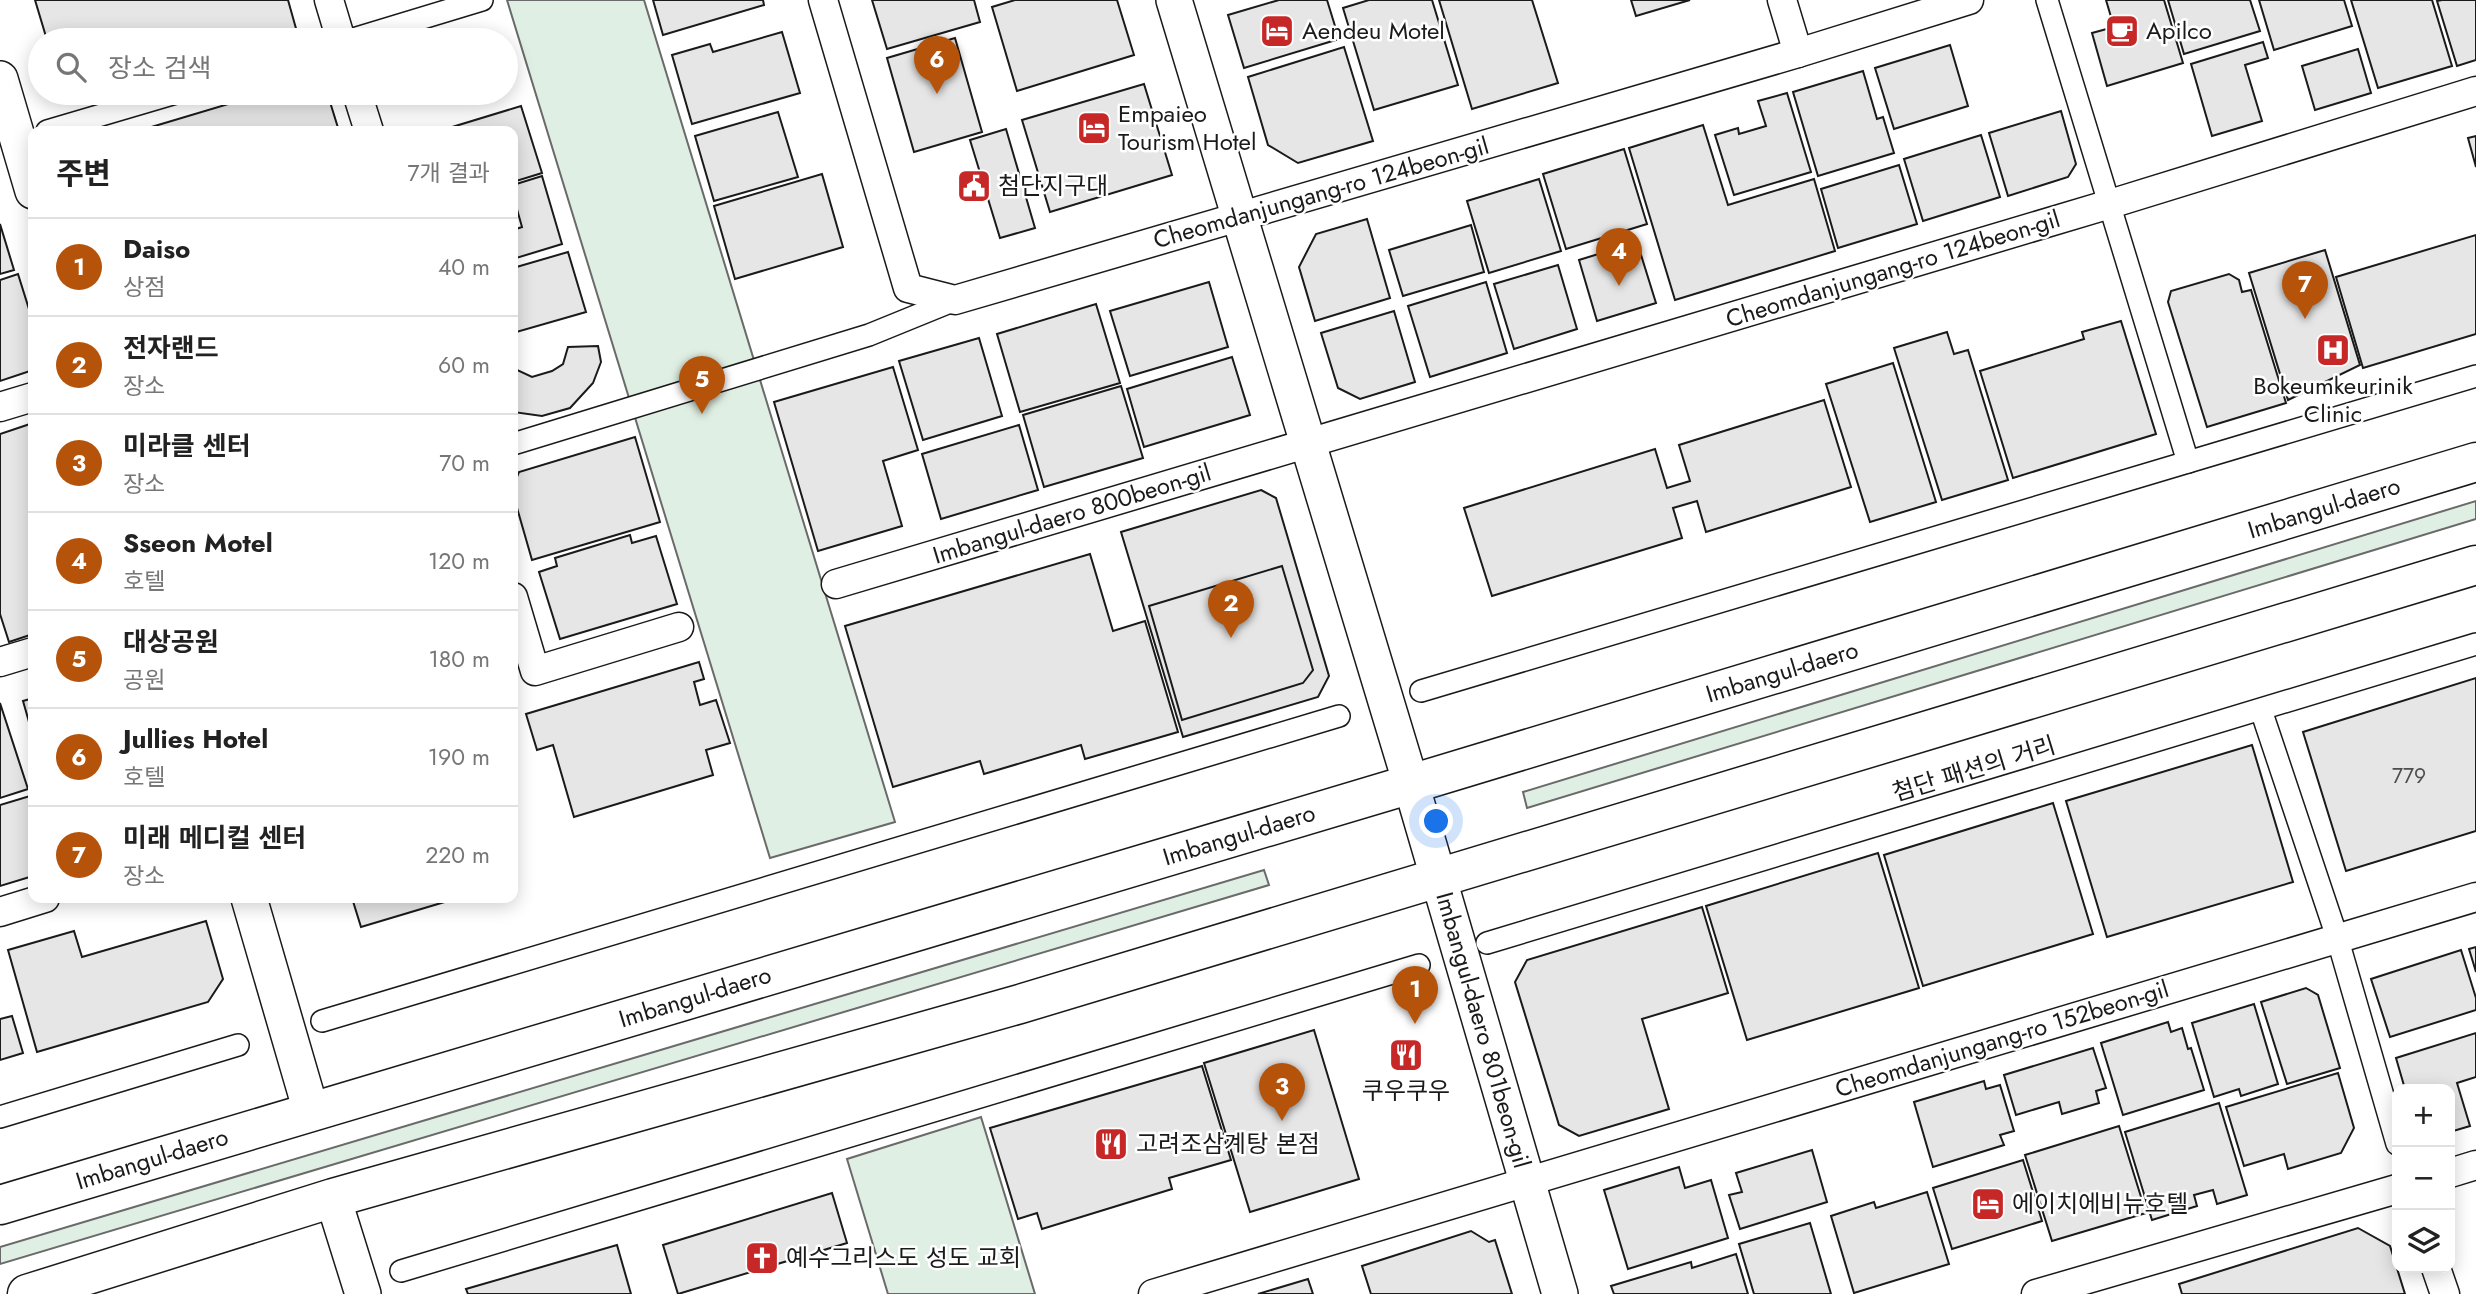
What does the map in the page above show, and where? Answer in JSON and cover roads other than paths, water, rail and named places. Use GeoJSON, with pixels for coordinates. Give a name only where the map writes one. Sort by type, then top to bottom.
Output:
{"type":"FeatureCollection","features":[{"type":"Feature","properties":{"kind":"main road","name":"Imbangul-daero"},"geometry":{"type":"LineString","coordinates":[[0,1205],[1411,784],[2476,462]]}},
{"type":"Feature","properties":{"kind":"main road"},"geometry":{"type":"LineString","coordinates":[[27,1294],[333,1198],[1020,1004],[2476,565]]}},
{"type":"Feature","properties":{"kind":"street"},"geometry":{"type":"LineString","coordinates":[[328,0],[337,28]]}},
{"type":"Feature","properties":{"kind":"street"},"geometry":{"type":"LineString","coordinates":[[390,28],[482,0]]}},
{"type":"Feature","properties":{"kind":"street"},"geometry":{"type":"LineString","coordinates":[[823,0],[908,288],[955,300]]}},
{"type":"Feature","properties":{"kind":"street"},"geometry":{"type":"LineString","coordinates":[[1174,0],[1439,879]]}},
{"type":"Feature","properties":{"kind":"street"},"geometry":{"type":"LineString","coordinates":[[1782,0],[1798,53]]}},
{"type":"Feature","properties":{"kind":"street","name":"Cheomdanjungang-ro 124beon-gil"},"geometry":{"type":"LineString","coordinates":[[955,300],[1798,53],[1969,0]]}},
{"type":"Feature","properties":{"kind":"street"},"geometry":{"type":"LineString","coordinates":[[2047,0],[2188,462]]}},
{"type":"Feature","properties":{"kind":"street"},"geometry":{"type":"LineString","coordinates":[[0,79],[25,138],[28,158]]}},
{"type":"Feature","properties":{"kind":"street","name":"Cheomdanjungang-ro 124beon-gil"},"geometry":{"type":"LineString","coordinates":[[1308,443],[2110,204],[2476,91]]}},
{"type":"Feature","properties":{"kind":"street"},"geometry":{"type":"LineString","coordinates":[[65,126],[136,105]]}},
{"type":"Feature","properties":{"kind":"street"},"geometry":{"type":"LineString","coordinates":[[361,105],[367,126]]}},
{"type":"Feature","properties":{"kind":"street"},"geometry":{"type":"LineString","coordinates":[[518,442],[869,335],[955,300]]}},
{"type":"Feature","properties":{"kind":"street"},"geometry":{"type":"LineString","coordinates":[[1421,691],[2476,376]]}},
{"type":"Feature","properties":{"kind":"street"},"geometry":{"type":"LineString","coordinates":[[0,407],[28,399]]}},
{"type":"Feature","properties":{"kind":"street","name":"Imbangul-daero 800beon-gil"},"geometry":{"type":"LineString","coordinates":[[836,584],[1308,443]]}},
{"type":"Feature","properties":{"kind":"street"},"geometry":{"type":"LineString","coordinates":[[518,614],[535,671],[679,628]]}},
{"type":"Feature","properties":{"kind":"street","name":"첨단 패션의 거리"},"geometry":{"type":"LineString","coordinates":[[1487,943],[2476,644]]}},
{"type":"Feature","properties":{"kind":"street"},"geometry":{"type":"LineString","coordinates":[[0,662],[28,654]]}},
{"type":"Feature","properties":{"kind":"street"},"geometry":{"type":"LineString","coordinates":[[2261,709],[2337,937],[2392,1127]]}},
{"type":"Feature","properties":{"kind":"street"},"geometry":{"type":"LineString","coordinates":[[322,1021],[1339,716]]}},
{"type":"Feature","properties":{"kind":"street","name":"Imbangul-daero 801beon-gil"},"geometry":{"type":"LineString","coordinates":[[1439,879],[1560,1294]]}},
{"type":"Feature","properties":{"kind":"street","name":"Cheomdanjungang-ro 152beon-gil"},"geometry":{"type":"LineString","coordinates":[[1528,1181],[2476,897]]}},
{"type":"Feature","properties":{"kind":"street"},"geometry":{"type":"LineString","coordinates":[[0,912],[29,903]]}},
{"type":"Feature","properties":{"kind":"street"},"geometry":{"type":"LineString","coordinates":[[250,903],[311,1111]]}},
{"type":"Feature","properties":{"kind":"street"},"geometry":{"type":"LineString","coordinates":[[401,1271],[1419,965]]}},
{"type":"Feature","properties":{"kind":"street"},"geometry":{"type":"LineString","coordinates":[[0,1117],[238,1045]]}},
{"type":"Feature","properties":{"kind":"street"},"geometry":{"type":"LineString","coordinates":[[2455,1171],[2476,1165]]}},
{"type":"Feature","properties":{"kind":"street","name":"Imbangul-daero 801beon-gil"},"geometry":{"type":"LineString","coordinates":[[1153,1294],[1528,1181]]}},
{"type":"Feature","properties":{"kind":"street"},"geometry":{"type":"LineString","coordinates":[[2036,1294],[2392,1190]]}},
{"type":"Feature","properties":{"kind":"street"},"geometry":{"type":"LineString","coordinates":[[333,1198],[363,1294]]}},
{"type":"Feature","properties":{"kind":"street"},"geometry":{"type":"LineString","coordinates":[[2438,1273],[2445,1294]]}},
{"type":"Feature","properties":{"kind":"place","name":"Aendeu Motel"},"geometry":{"type":"Point","coordinates":[1277,31]}},
{"type":"Feature","properties":{"kind":"place","name":"Apilco"},"geometry":{"type":"Point","coordinates":[2122,31]}},
{"type":"Feature","properties":{"kind":"place","name":"Jullies Hotel"},"geometry":{"type":"Point","coordinates":[937,94]}},
{"type":"Feature","properties":{"kind":"place","name":"Empaieo Tourism Hotel"},"geometry":{"type":"Point","coordinates":[1094,128]}},
{"type":"Feature","properties":{"kind":"place","name":"첨단지구대"},"geometry":{"type":"Point","coordinates":[974,186]}},
{"type":"Feature","properties":{"kind":"place","name":"Sseon Motel"},"geometry":{"type":"Point","coordinates":[1619,286]}},
{"type":"Feature","properties":{"kind":"place","name":"미래 메디컬 센터"},"geometry":{"type":"Point","coordinates":[2305,319]}},
{"type":"Feature","properties":{"kind":"place","name":"Bokeumkeurinik Clinic"},"geometry":{"type":"Point","coordinates":[2333,350]}},
{"type":"Feature","properties":{"kind":"place","name":"대상공원"},"geometry":{"type":"Point","coordinates":[702,414]}},
{"type":"Feature","properties":{"kind":"place","name":"전자랜드"},"geometry":{"type":"Point","coordinates":[1231,638]}},
{"type":"Feature","properties":{"kind":"place","name":"Daiso"},"geometry":{"type":"Point","coordinates":[1415,1024]}},
{"type":"Feature","properties":{"kind":"place","name":"쿠우쿠우"},"geometry":{"type":"Point","coordinates":[1406,1055]}},
{"type":"Feature","properties":{"kind":"place","name":"미라클 센터"},"geometry":{"type":"Point","coordinates":[1282,1121]}},
{"type":"Feature","properties":{"kind":"place","name":"고려조삼계탕 본점"},"geometry":{"type":"Point","coordinates":[1111,1144]}},
{"type":"Feature","properties":{"kind":"place","name":"에이치에비뉴호텔"},"geometry":{"type":"Point","coordinates":[1988,1204]}},
{"type":"Feature","properties":{"kind":"place","name":"예수그리스도 성도 교회"},"geometry":{"type":"Point","coordinates":[762,1258]}}]}
